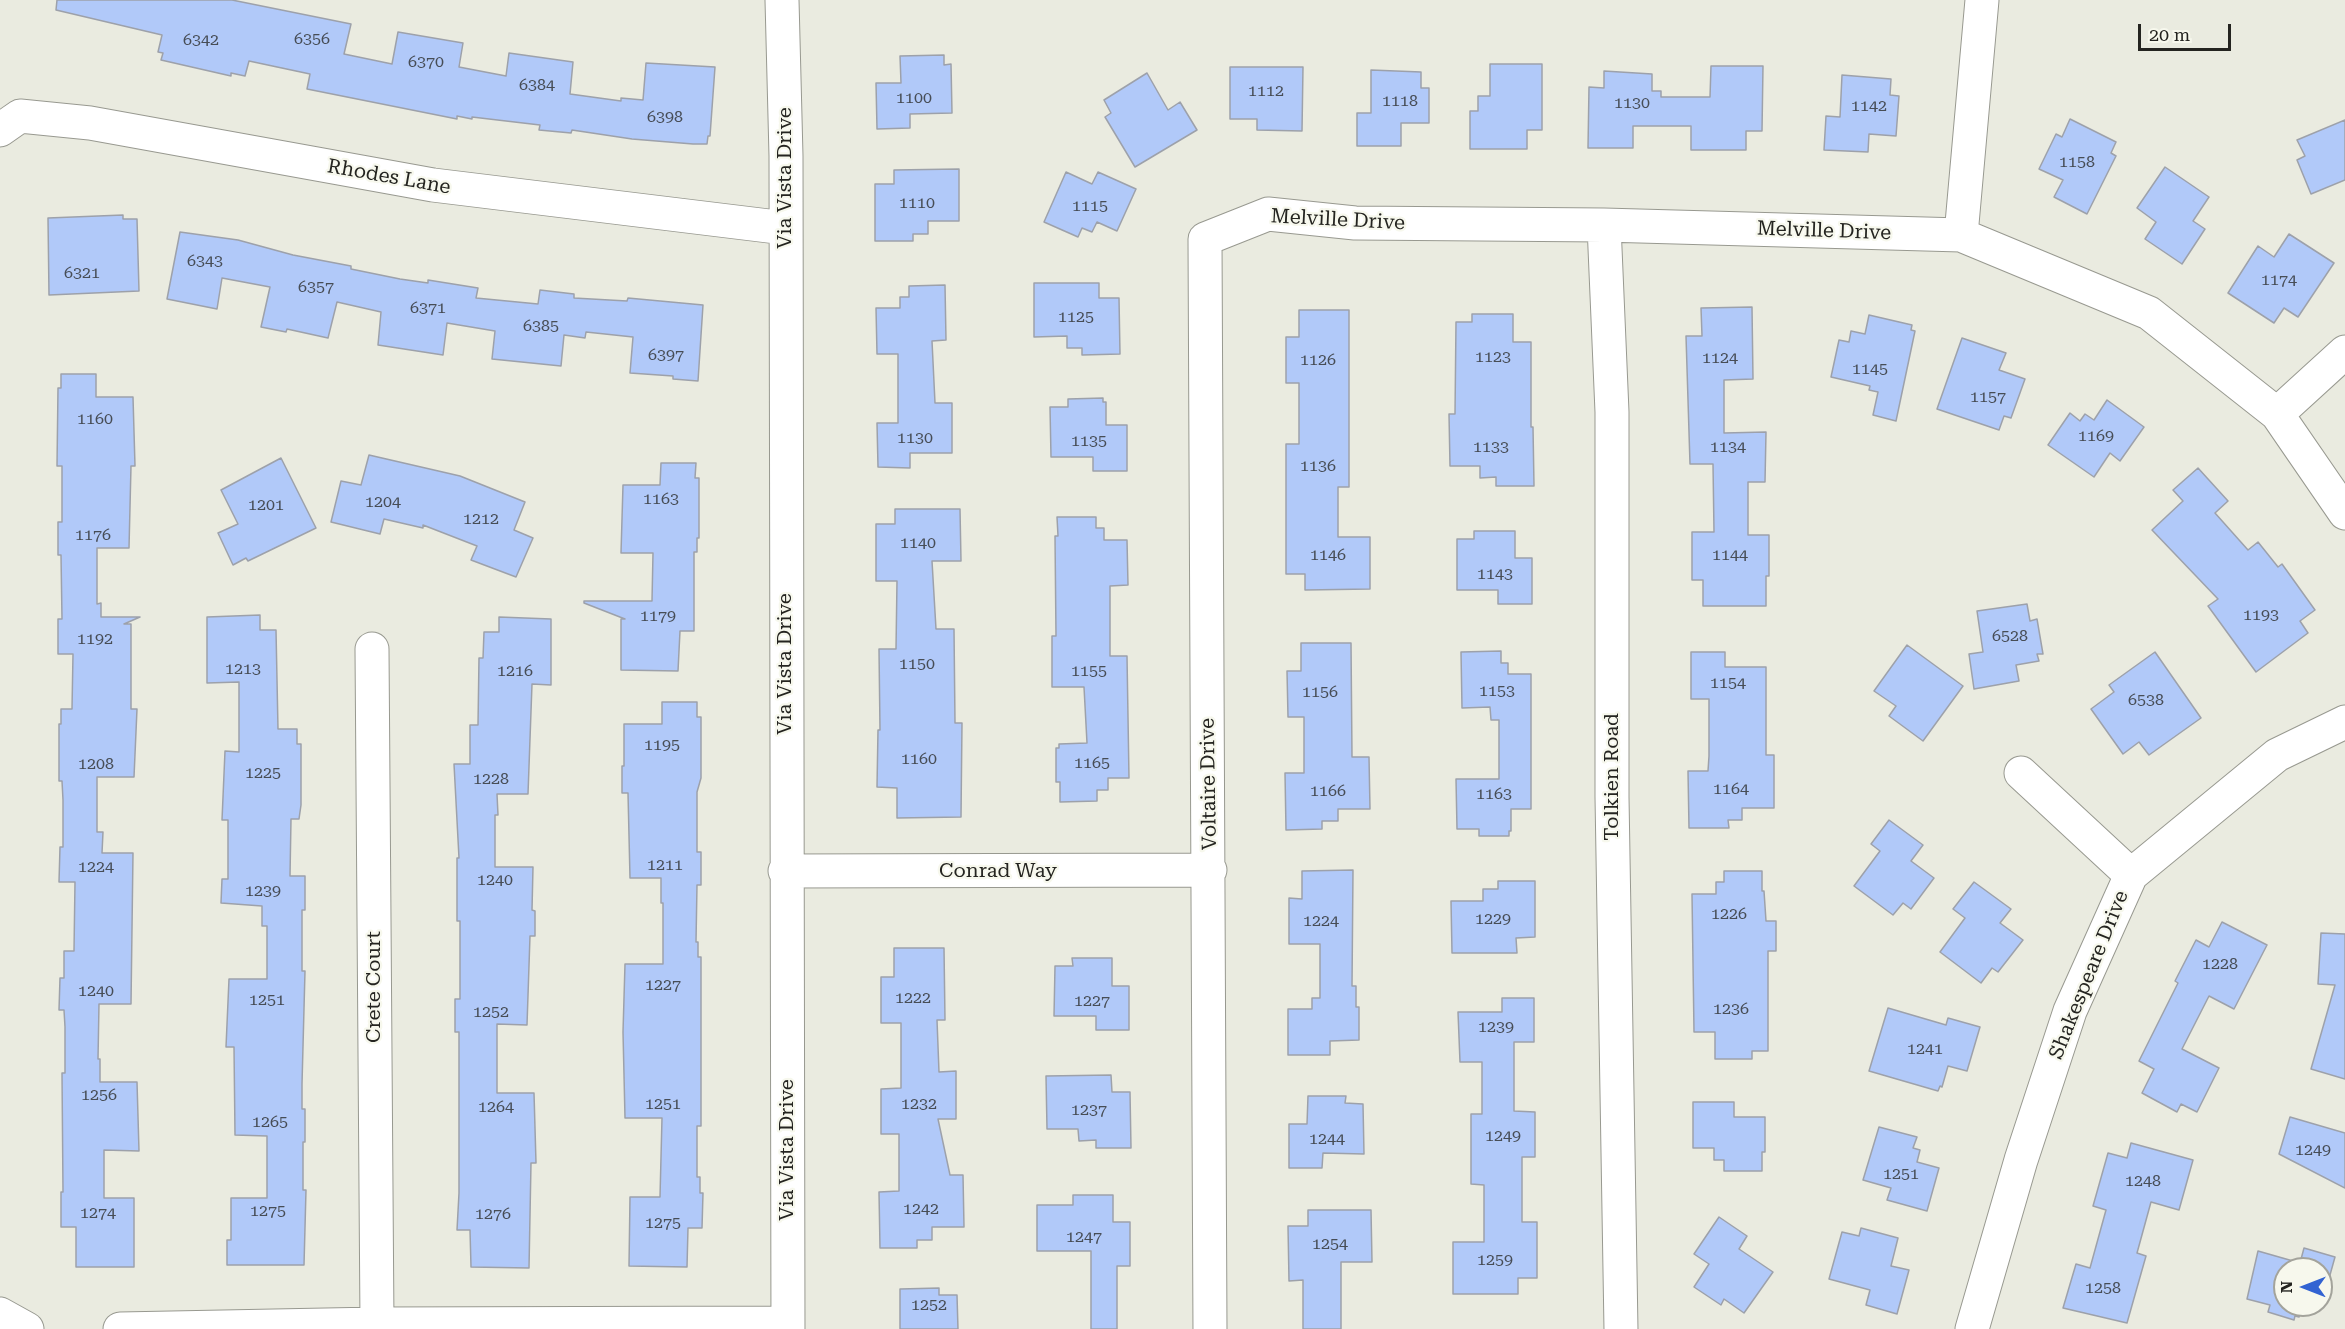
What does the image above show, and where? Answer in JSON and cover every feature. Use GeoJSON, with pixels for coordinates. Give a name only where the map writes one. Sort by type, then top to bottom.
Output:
{"type":"FeatureCollection","features":[{"type":"Feature","properties":{"kind":"street","name":"Via Vista Drive"},"geometry":{"type":"LineString","coordinates":[[782,0],[786,156],[788,1326]]}},
{"type":"Feature","properties":{"kind":"street"},"geometry":{"type":"LineString","coordinates":[[1961,235],[1982,0]]}},
{"type":"Feature","properties":{"kind":"street","name":"Rhodes Lane"},"geometry":{"type":"LineString","coordinates":[[0,130],[20,116],[90,123],[433,186],[785,228]]}},
{"type":"Feature","properties":{"kind":"street","name":"Melville Drive"},"geometry":{"type":"LineString","coordinates":[[1205,239],[1268,214],[1355,223],[1604,225],[1961,235],[2149,313],[2277,414],[2345,513]]}},
{"type":"Feature","properties":{"kind":"street","name":"Tolkien Road"},"geometry":{"type":"LineString","coordinates":[[1604,225],[1612,412],[1612,796],[1621,1329]]}},
{"type":"Feature","properties":{"kind":"street","name":"Voltaire Drive"},"geometry":{"type":"LineString","coordinates":[[1205,239],[1204,348],[1210,870],[1210,1329]]}},
{"type":"Feature","properties":{"kind":"street"},"geometry":{"type":"LineString","coordinates":[[2277,414],[2345,352]]}},
{"type":"Feature","properties":{"kind":"street","name":"Crete Court"},"geometry":{"type":"LineString","coordinates":[[372,649],[377,1324]]}},
{"type":"Feature","properties":{"kind":"street","name":"Shakespeare Drive"},"geometry":{"type":"LineString","coordinates":[[1971,1329],[2020,1160],[2070,1011],[2131,875],[2277,755],[2345,722]]}},
{"type":"Feature","properties":{"kind":"street"},"geometry":{"type":"LineString","coordinates":[[2020,773],[2131,875]]}},
{"type":"Feature","properties":{"kind":"street","name":"Conrad Way"},"geometry":{"type":"LineString","coordinates":[[786,871],[1210,870]]}},
{"type":"Feature","properties":{"kind":"street"},"geometry":{"type":"LineString","coordinates":[[0,1314],[27,1329]]}},
{"type":"Feature","properties":{"kind":"street"},"geometry":{"type":"LineString","coordinates":[[120,1329],[377,1324],[788,1326]]}},
{"type":"Feature","properties":{"kind":"building"},"geometry":{"type":"Polygon","coordinates":[[[57,0],[232,0],[351,24],[344,54],[392,64],[398,32],[463,43],[459,67],[506,76],[509,53],[573,62],[570,94],[621,101],[621,98],[643,100],[646,63],[715,67],[710,136],[708,136],[707,144],[693,144],[632,139],[572,130],[571,133],[539,130],[540,125],[472,117],[472,119],[457,116],[457,119],[307,89],[310,74],[249,61],[245,76],[231,73],[231,76],[161,60],[163,53],[158,52],[162,35],[56,10],[57,0]]]}},
{"type":"Feature","properties":{"kind":"building"},"geometry":{"type":"Polygon","coordinates":[[[944,55],[944,65],[951,64],[952,113],[910,114],[910,128],[877,129],[876,83],[901,83],[900,56],[944,55]]]}},
{"type":"Feature","properties":{"kind":"building"},"geometry":{"type":"Polygon","coordinates":[[[1490,64],[1542,64],[1542,130],[1527,130],[1527,149],[1470,149],[1470,111],[1478,111],[1478,96],[1490,96],[1490,64]]]}},
{"type":"Feature","properties":{"kind":"building"},"geometry":{"type":"Polygon","coordinates":[[[1711,66],[1763,66],[1762,131],[1746,131],[1746,150],[1691,150],[1691,126],[1633,126],[1633,148],[1588,148],[1589,87],[1604,88],[1604,71],[1652,74],[1652,91],[1661,91],[1661,97],[1710,97],[1711,66]]]}},
{"type":"Feature","properties":{"kind":"building"},"geometry":{"type":"Polygon","coordinates":[[[1230,67],[1303,67],[1302,131],[1257,130],[1257,119],[1230,119],[1230,67]]]}},
{"type":"Feature","properties":{"kind":"building"},"geometry":{"type":"Polygon","coordinates":[[[1371,70],[1421,72],[1421,88],[1429,88],[1429,123],[1401,123],[1401,146],[1357,146],[1357,113],[1371,113],[1371,70]]]}},
{"type":"Feature","properties":{"kind":"building"},"geometry":{"type":"Polygon","coordinates":[[[1147,73],[1168,110],[1180,102],[1197,130],[1135,167],[1105,117],[1111,113],[1104,100],[1147,73]]]}},
{"type":"Feature","properties":{"kind":"building"},"geometry":{"type":"Polygon","coordinates":[[[1842,75],[1891,79],[1890,95],[1899,96],[1896,136],[1869,134],[1868,152],[1824,150],[1826,116],[1840,117],[1842,75]]]}},
{"type":"Feature","properties":{"kind":"building"},"geometry":{"type":"Polygon","coordinates":[[[2070,119],[2116,142],[2111,153],[2116,156],[2087,214],[2054,197],[2063,180],[2039,169],[2056,134],[2062,137],[2070,119]]]}},
{"type":"Feature","properties":{"kind":"building"},"geometry":{"type":"Polygon","coordinates":[[[2345,120],[2345,180],[2311,194],[2297,160],[2305,156],[2297,140],[2345,120]]]}},
{"type":"Feature","properties":{"kind":"building"},"geometry":{"type":"Polygon","coordinates":[[[2165,167],[2209,197],[2193,221],[2205,229],[2182,264],[2145,239],[2156,222],[2137,208],[2165,167]]]}},
{"type":"Feature","properties":{"kind":"building"},"geometry":{"type":"Polygon","coordinates":[[[959,169],[959,221],[928,221],[928,234],[913,234],[913,241],[875,241],[875,184],[894,184],[894,170],[959,169]]]}},
{"type":"Feature","properties":{"kind":"building"},"geometry":{"type":"Polygon","coordinates":[[[1066,172],[1092,184],[1098,172],[1136,189],[1117,231],[1097,222],[1092,232],[1082,228],[1078,237],[1044,222],[1066,172]]]}},
{"type":"Feature","properties":{"kind":"building"},"geometry":{"type":"Polygon","coordinates":[[[123,215],[123,219],[137,219],[139,291],[49,295],[48,218],[123,215]]]}},
{"type":"Feature","properties":{"kind":"building"},"geometry":{"type":"Polygon","coordinates":[[[180,232],[238,240],[400,279],[428,283],[428,280],[478,288],[476,298],[538,304],[540,290],[574,294],[574,298],[627,301],[628,298],[703,305],[698,381],[673,379],[673,376],[630,373],[633,337],[586,332],[585,338],[564,335],[561,366],[492,359],[495,331],[447,323],[443,355],[378,345],[381,312],[337,302],[328,338],[287,329],[286,332],[261,327],[270,287],[222,278],[217,309],[167,299],[180,232]]]}},
{"type":"Feature","properties":{"kind":"building"},"geometry":{"type":"Polygon","coordinates":[[[2289,234],[2334,263],[2298,317],[2284,308],[2274,323],[2228,293],[2258,246],[2274,257],[2289,234]]]}},
{"type":"Feature","properties":{"kind":"building"},"geometry":{"type":"Polygon","coordinates":[[[1034,283],[1099,283],[1099,298],[1119,298],[1120,354],[1082,355],[1082,348],[1067,348],[1067,336],[1034,337],[1034,283]]]}},
{"type":"Feature","properties":{"kind":"building"},"geometry":{"type":"Polygon","coordinates":[[[945,285],[946,340],[932,341],[935,403],[952,403],[952,453],[910,453],[910,468],[878,467],[877,423],[898,423],[898,354],[877,354],[876,308],[900,308],[900,297],[909,297],[909,286],[945,285]]]}},
{"type":"Feature","properties":{"kind":"building"},"geometry":{"type":"Polygon","coordinates":[[[1752,307],[1753,379],[1724,380],[1724,433],[1766,432],[1765,482],[1748,482],[1748,535],[1769,535],[1766,606],[1703,606],[1703,580],[1692,580],[1692,532],[1714,532],[1713,464],[1690,464],[1686,336],[1702,336],[1701,308],[1752,307]]]}},
{"type":"Feature","properties":{"kind":"building"},"geometry":{"type":"Polygon","coordinates":[[[1299,310],[1349,310],[1349,487],[1338,487],[1338,537],[1370,537],[1370,589],[1305,590],[1305,574],[1286,574],[1286,444],[1299,444],[1299,383],[1286,383],[1286,337],[1299,337],[1299,310]]]}},
{"type":"Feature","properties":{"kind":"building"},"geometry":{"type":"Polygon","coordinates":[[[1472,314],[1513,314],[1513,342],[1531,342],[1534,486],[1496,486],[1496,477],[1480,478],[1480,466],[1450,466],[1449,414],[1455,414],[1456,322],[1472,322],[1472,314]]]}},
{"type":"Feature","properties":{"kind":"building"},"geometry":{"type":"Polygon","coordinates":[[[1869,315],[1912,325],[1911,330],[1915,331],[1896,421],[1873,415],[1878,392],[1869,390],[1870,386],[1831,377],[1839,340],[1849,342],[1851,331],[1865,334],[1869,315]]]}},
{"type":"Feature","properties":{"kind":"building"},"geometry":{"type":"Polygon","coordinates":[[[1962,338],[2006,353],[1999,370],[2025,379],[2011,418],[2004,416],[1999,430],[1937,409],[1962,338]]]}},
{"type":"Feature","properties":{"kind":"building"},"geometry":{"type":"Polygon","coordinates":[[[61,374],[96,374],[96,397],[133,397],[135,466],[131,466],[129,548],[97,548],[97,604],[101,603],[101,617],[140,617],[124,624],[131,624],[131,709],[137,709],[134,777],[97,777],[97,832],[103,832],[102,853],[133,853],[131,1004],[99,1004],[98,1059],[100,1059],[100,1082],[137,1082],[139,1151],[104,1150],[104,1198],[134,1198],[134,1267],[76,1267],[76,1227],[61,1227],[62,1073],[65,1073],[65,1027],[64,1010],[59,1010],[60,978],[64,978],[64,951],[74,951],[75,882],[59,882],[60,847],[63,847],[63,800],[62,781],[59,781],[59,724],[61,724],[61,709],[72,709],[73,654],[58,654],[58,619],[62,619],[58,522],[62,522],[62,466],[57,466],[58,388],[61,388],[61,374]]]}},
{"type":"Feature","properties":{"kind":"building"},"geometry":{"type":"Polygon","coordinates":[[[1103,398],[1103,402],[1106,402],[1106,425],[1127,425],[1127,471],[1093,471],[1093,457],[1051,457],[1050,407],[1068,407],[1068,399],[1103,398]]]}},
{"type":"Feature","properties":{"kind":"building"},"geometry":{"type":"Polygon","coordinates":[[[2107,400],[2144,427],[2120,461],[2110,453],[2094,477],[2048,445],[2070,413],[2080,421],[2085,414],[2094,420],[2107,400]]]}},
{"type":"Feature","properties":{"kind":"building"},"geometry":{"type":"Polygon","coordinates":[[[369,455],[460,476],[525,502],[514,530],[533,538],[516,577],[471,560],[477,546],[423,525],[423,528],[384,519],[380,534],[331,522],[341,481],[361,485],[369,455]]]}},
{"type":"Feature","properties":{"kind":"building"},"geometry":{"type":"Polygon","coordinates":[[[281,458],[316,528],[248,561],[246,558],[233,565],[218,533],[238,524],[221,490],[281,458]]]}},
{"type":"Feature","properties":{"kind":"building"},"geometry":{"type":"Polygon","coordinates":[[[661,463],[696,463],[695,478],[699,478],[699,538],[697,538],[697,552],[694,552],[694,631],[680,631],[678,671],[621,670],[621,619],[625,619],[584,603],[584,601],[652,601],[653,553],[621,553],[623,485],[660,485],[661,463]]]}},
{"type":"Feature","properties":{"kind":"building"},"geometry":{"type":"Polygon","coordinates":[[[2198,468],[2228,501],[2215,513],[2248,550],[2258,542],[2278,567],[2282,564],[2315,610],[2300,621],[2308,633],[2256,672],[2208,606],[2218,599],[2152,530],[2183,501],[2173,490],[2198,468]]]}},
{"type":"Feature","properties":{"kind":"building"},"geometry":{"type":"Polygon","coordinates":[[[895,509],[960,509],[961,561],[932,561],[936,629],[954,629],[955,723],[962,723],[961,817],[897,818],[897,788],[877,787],[878,730],[880,730],[879,649],[896,649],[897,581],[876,581],[876,524],[895,524],[895,509]]]}},
{"type":"Feature","properties":{"kind":"building"},"geometry":{"type":"Polygon","coordinates":[[[1057,517],[1096,517],[1096,528],[1104,528],[1104,540],[1127,540],[1128,585],[1110,586],[1110,656],[1127,656],[1129,778],[1108,778],[1108,790],[1097,790],[1097,801],[1060,802],[1060,782],[1056,782],[1056,748],[1059,748],[1059,744],[1087,743],[1084,687],[1052,687],[1052,636],[1056,636],[1055,536],[1058,536],[1057,517]]]}},
{"type":"Feature","properties":{"kind":"building"},"geometry":{"type":"Polygon","coordinates":[[[1474,531],[1515,531],[1515,558],[1532,558],[1532,604],[1498,604],[1498,590],[1457,590],[1457,539],[1474,539],[1474,531]]]}},
{"type":"Feature","properties":{"kind":"building"},"geometry":{"type":"Polygon","coordinates":[[[2027,604],[2030,621],[2037,619],[2043,654],[2037,654],[2039,661],[2016,665],[2019,681],[1974,689],[1969,654],[1983,652],[1977,611],[2027,604]]]}},
{"type":"Feature","properties":{"kind":"building"},"geometry":{"type":"Polygon","coordinates":[[[260,615],[260,630],[276,630],[278,729],[297,729],[297,744],[301,744],[301,805],[299,819],[291,819],[290,876],[305,876],[305,910],[302,910],[302,971],[305,971],[302,1084],[302,1109],[305,1109],[303,1190],[306,1190],[304,1265],[227,1265],[227,1240],[231,1240],[231,1198],[267,1198],[267,1136],[235,1135],[234,1047],[226,1047],[229,979],[267,979],[267,926],[262,926],[262,906],[221,903],[222,879],[228,879],[228,820],[222,820],[225,751],[239,752],[239,682],[207,683],[207,617],[260,615]]]}},
{"type":"Feature","properties":{"kind":"building"},"geometry":{"type":"Polygon","coordinates":[[[499,617],[551,619],[551,685],[532,684],[528,794],[497,794],[498,815],[495,815],[495,867],[533,867],[532,910],[535,911],[535,936],[530,936],[527,1025],[497,1024],[497,1093],[534,1093],[536,1163],[531,1163],[529,1268],[471,1267],[470,1230],[457,1230],[459,1032],[455,1032],[455,999],[460,999],[460,921],[457,921],[457,858],[459,858],[454,764],[470,764],[470,725],[478,725],[479,658],[483,658],[484,632],[499,632],[499,617]]]}},
{"type":"Feature","properties":{"kind":"building"},"geometry":{"type":"Polygon","coordinates":[[[1301,643],[1351,643],[1352,757],[1369,757],[1370,809],[1338,809],[1338,821],[1322,821],[1322,829],[1286,830],[1285,773],[1304,773],[1304,717],[1288,717],[1287,671],[1301,671],[1301,643]]]}},
{"type":"Feature","properties":{"kind":"building"},"geometry":{"type":"Polygon","coordinates":[[[1907,645],[1963,686],[1923,741],[1889,716],[1896,706],[1874,691],[1907,645]]]}},
{"type":"Feature","properties":{"kind":"building"},"geometry":{"type":"Polygon","coordinates":[[[1501,651],[1501,663],[1508,663],[1508,674],[1531,674],[1531,809],[1511,809],[1509,836],[1479,836],[1479,829],[1457,829],[1456,779],[1499,779],[1499,720],[1491,720],[1490,707],[1462,708],[1461,652],[1501,651]]]}},
{"type":"Feature","properties":{"kind":"building"},"geometry":{"type":"Polygon","coordinates":[[[1691,652],[1725,652],[1725,667],[1766,667],[1766,755],[1774,755],[1774,808],[1742,808],[1742,820],[1728,820],[1729,828],[1689,828],[1688,771],[1708,771],[1709,756],[1709,699],[1691,699],[1691,652]]]}},
{"type":"Feature","properties":{"kind":"building"},"geometry":{"type":"Polygon","coordinates":[[[2155,652],[2201,718],[2149,755],[2139,742],[2123,754],[2091,709],[2114,692],[2109,685],[2155,652]]]}},
{"type":"Feature","properties":{"kind":"building"},"geometry":{"type":"Polygon","coordinates":[[[662,702],[697,702],[697,717],[701,717],[701,778],[697,792],[697,852],[701,852],[701,885],[697,885],[696,942],[698,942],[698,957],[701,957],[701,1126],[697,1126],[697,1177],[700,1177],[700,1193],[703,1193],[702,1228],[688,1228],[687,1267],[629,1266],[630,1197],[660,1197],[662,1118],[625,1118],[623,1032],[625,964],[663,964],[663,903],[661,903],[661,878],[630,878],[628,793],[622,793],[624,724],[662,724],[662,702]]]}},
{"type":"Feature","properties":{"kind":"building"},"geometry":{"type":"Polygon","coordinates":[[[1889,820],[1923,845],[1911,861],[1934,878],[1911,909],[1903,903],[1893,915],[1854,886],[1880,851],[1871,844],[1889,820]]]}},
{"type":"Feature","properties":{"kind":"building"},"geometry":{"type":"Polygon","coordinates":[[[1353,870],[1352,986],[1356,986],[1356,1007],[1359,1007],[1359,1040],[1330,1041],[1330,1055],[1288,1055],[1288,1009],[1312,1009],[1312,998],[1320,998],[1320,944],[1289,944],[1289,898],[1302,899],[1302,871],[1353,870]]]}},
{"type":"Feature","properties":{"kind":"building"},"geometry":{"type":"Polygon","coordinates":[[[1724,871],[1762,871],[1766,921],[1776,921],[1776,951],[1768,951],[1768,1051],[1752,1051],[1752,1059],[1715,1059],[1715,1032],[1694,1032],[1692,894],[1716,894],[1716,882],[1724,882],[1724,871]]]}},
{"type":"Feature","properties":{"kind":"building"},"geometry":{"type":"Polygon","coordinates":[[[1498,881],[1535,881],[1535,937],[1516,938],[1517,953],[1452,953],[1451,901],[1483,901],[1483,889],[1498,889],[1498,881]]]}},
{"type":"Feature","properties":{"kind":"building"},"geometry":{"type":"Polygon","coordinates":[[[1974,882],[2011,909],[2000,923],[2023,940],[1998,972],[1992,968],[1981,983],[1940,952],[1965,918],[1953,909],[1974,882]]]}},
{"type":"Feature","properties":{"kind":"building"},"geometry":{"type":"Polygon","coordinates":[[[2222,922],[2267,945],[2234,1009],[2209,996],[2182,1049],[2219,1068],[2197,1112],[2181,1104],[2177,1112],[2142,1093],[2154,1069],[2139,1061],[2178,983],[2175,981],[2196,940],[2209,947],[2222,922]]]}},
{"type":"Feature","properties":{"kind":"building"},"geometry":{"type":"Polygon","coordinates":[[[2321,933],[2345,934],[2345,1079],[2311,1069],[2335,985],[2318,984],[2321,933]]]}},
{"type":"Feature","properties":{"kind":"building"},"geometry":{"type":"Polygon","coordinates":[[[894,948],[944,948],[945,1020],[937,1020],[939,1072],[956,1071],[956,1119],[938,1119],[950,1175],[963,1175],[964,1227],[932,1227],[932,1240],[917,1240],[917,1248],[880,1248],[879,1192],[899,1191],[899,1134],[881,1134],[881,1089],[901,1088],[901,1023],[881,1023],[881,977],[894,977],[894,948]]]}},
{"type":"Feature","properties":{"kind":"building"},"geometry":{"type":"Polygon","coordinates":[[[1072,958],[1112,958],[1112,986],[1129,986],[1129,1030],[1096,1030],[1096,1016],[1054,1016],[1055,966],[1073,966],[1072,958]]]}},
{"type":"Feature","properties":{"kind":"building"},"geometry":{"type":"Polygon","coordinates":[[[1502,998],[1534,998],[1534,1042],[1514,1042],[1514,1111],[1535,1112],[1535,1157],[1522,1157],[1522,1222],[1537,1222],[1537,1278],[1518,1278],[1518,1294],[1453,1294],[1453,1242],[1484,1242],[1484,1185],[1471,1184],[1471,1114],[1482,1114],[1482,1062],[1460,1062],[1458,1012],[1502,1012],[1502,998]]]}},
{"type":"Feature","properties":{"kind":"building"},"geometry":{"type":"Polygon","coordinates":[[[1888,1008],[1946,1025],[1948,1018],[1980,1027],[1967,1071],[1948,1066],[1942,1087],[1940,1086],[1938,1091],[1869,1071],[1888,1008]]]}},
{"type":"Feature","properties":{"kind":"building"},"geometry":{"type":"Polygon","coordinates":[[[1111,1075],[1112,1092],[1130,1092],[1131,1148],[1096,1148],[1096,1140],[1079,1141],[1078,1129],[1047,1129],[1046,1076],[1111,1075]]]}},
{"type":"Feature","properties":{"kind":"building"},"geometry":{"type":"Polygon","coordinates":[[[1308,1096],[1346,1096],[1345,1103],[1363,1104],[1364,1154],[1323,1153],[1322,1168],[1289,1168],[1289,1124],[1307,1124],[1308,1096]]]}},
{"type":"Feature","properties":{"kind":"building"},"geometry":{"type":"Polygon","coordinates":[[[1693,1102],[1734,1102],[1734,1117],[1765,1117],[1765,1152],[1762,1152],[1762,1171],[1724,1171],[1724,1160],[1714,1160],[1714,1148],[1693,1148],[1693,1102]]]}},
{"type":"Feature","properties":{"kind":"building"},"geometry":{"type":"Polygon","coordinates":[[[2290,1117],[2345,1133],[2345,1188],[2279,1154],[2290,1117]]]}},
{"type":"Feature","properties":{"kind":"building"},"geometry":{"type":"Polygon","coordinates":[[[1879,1127],[1917,1137],[1913,1148],[1920,1150],[1917,1162],[1939,1168],[1927,1211],[1887,1200],[1891,1188],[1863,1180],[1879,1127]]]}},
{"type":"Feature","properties":{"kind":"building"},"geometry":{"type":"Polygon","coordinates":[[[2131,1143],[2193,1160],[2179,1210],[2151,1202],[2137,1253],[2146,1256],[2127,1323],[2063,1308],[2076,1264],[2090,1268],[2106,1210],[2093,1206],[2108,1153],[2127,1158],[2131,1143]]]}},
{"type":"Feature","properties":{"kind":"building"},"geometry":{"type":"Polygon","coordinates":[[[1073,1195],[1113,1195],[1113,1222],[1130,1222],[1130,1266],[1117,1266],[1117,1329],[1091,1329],[1091,1251],[1037,1251],[1037,1205],[1073,1205],[1073,1195]]]}},
{"type":"Feature","properties":{"kind":"building"},"geometry":{"type":"Polygon","coordinates":[[[1308,1210],[1371,1210],[1372,1262],[1341,1262],[1341,1329],[1303,1329],[1303,1280],[1289,1281],[1288,1226],[1308,1226],[1308,1210]]]}},
{"type":"Feature","properties":{"kind":"building"},"geometry":{"type":"Polygon","coordinates":[[[1719,1217],[1747,1236],[1739,1249],[1773,1272],[1744,1313],[1724,1299],[1721,1305],[1694,1287],[1709,1264],[1694,1254],[1719,1217]]]}},
{"type":"Feature","properties":{"kind":"building"},"geometry":{"type":"Polygon","coordinates":[[[1861,1228],[1898,1238],[1891,1266],[1909,1270],[1897,1314],[1866,1305],[1870,1290],[1829,1279],[1842,1232],[1859,1236],[1861,1228]]]}},
{"type":"Feature","properties":{"kind":"building"},"geometry":{"type":"Polygon","coordinates":[[[2304,1248],[2335,1257],[2333,1264],[2333,1257],[2302,1257],[2304,1248]]]}},
{"type":"Feature","properties":{"kind":"building"},"geometry":{"type":"Polygon","coordinates":[[[2258,1251],[2279,1257],[2273,1257],[2273,1314],[2268,1312],[2270,1305],[2247,1299],[2258,1251]]]}},
{"type":"Feature","properties":{"kind":"building"},"geometry":{"type":"Polygon","coordinates":[[[939,1288],[939,1295],[957,1295],[958,1329],[900,1329],[900,1289],[939,1288]]]}}]}
